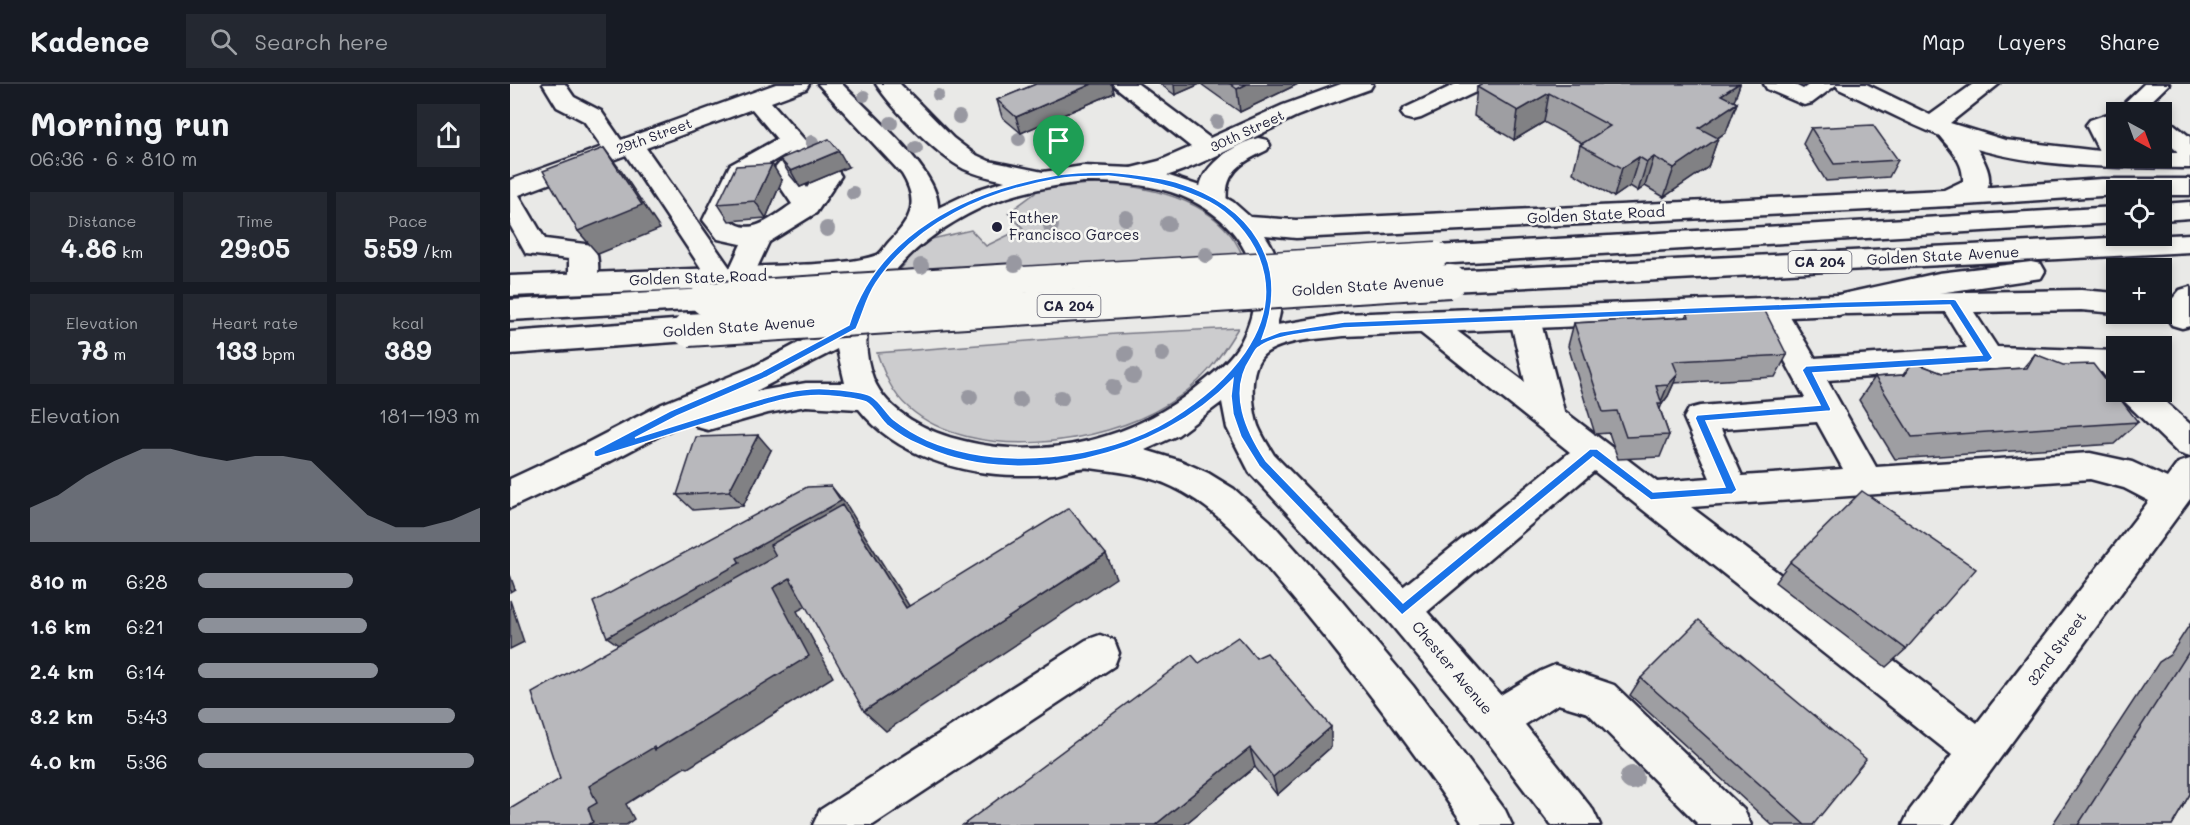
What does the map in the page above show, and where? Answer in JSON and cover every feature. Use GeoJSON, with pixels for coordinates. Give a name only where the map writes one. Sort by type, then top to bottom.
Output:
{"type":"FeatureCollection","features":[{"type":"Feature","properties":{"kind":"main road"},"geometry":{"type":"LineString","coordinates":[[554,84],[565,102],[593,116],[623,147],[722,284],[758,237],[807,207]]}},
{"type":"Feature","properties":{"kind":"main road","name":"29th Street"},"geometry":{"type":"LineString","coordinates":[[510,189],[798,84]]}},
{"type":"Feature","properties":{"kind":"main road"},"geometry":{"type":"LineString","coordinates":[[829,84],[911,169],[925,190],[926,208],[922,222],[909,240]]}},
{"type":"Feature","properties":{"kind":"main road"},"geometry":{"type":"LineString","coordinates":[[887,84],[966,160],[990,170],[1020,176],[1059,177]]}},
{"type":"Feature","properties":{"kind":"main road"},"geometry":{"type":"LineString","coordinates":[[1123,84],[1209,149]]}},
{"type":"Feature","properties":{"kind":"main road","name":"30th Street"},"geometry":{"type":"LineString","coordinates":[[1132,176],[1168,167],[1291,110],[1363,84]]}},
{"type":"Feature","properties":{"kind":"main road","name":"30th Street"},"geometry":{"type":"LineString","coordinates":[[1214,201],[1213,186],[1218,173],[1226,163],[1306,121],[1363,84]]}},
{"type":"Feature","properties":{"kind":"main road"},"geometry":{"type":"LineString","coordinates":[[1413,113],[1474,84]]}},
{"type":"Feature","properties":{"kind":"main road"},"geometry":{"type":"LineString","coordinates":[[1775,84],[1804,98],[1826,84]]}},
{"type":"Feature","properties":{"kind":"main road"},"geometry":{"type":"LineString","coordinates":[[1847,84],[1940,127],[1996,144],[2050,155],[2106,158]]}},
{"type":"Feature","properties":{"kind":"main road"},"geometry":{"type":"LineString","coordinates":[[2138,102],[2158,84]]}},
{"type":"Feature","properties":{"kind":"main road"},"geometry":{"type":"LineString","coordinates":[[1940,127],[1975,87]]}},
{"type":"Feature","properties":{"kind":"main road"},"geometry":{"type":"LineString","coordinates":[[756,99],[811,159],[807,207]]}},
{"type":"Feature","properties":{"kind":"main road"},"geometry":{"type":"LineString","coordinates":[[2106,122],[2098,125],[2106,141]]}},
{"type":"Feature","properties":{"kind":"main road"},"geometry":{"type":"LineString","coordinates":[[1940,127],[1975,164],[1978,175],[1976,185],[1949,198]]}},
{"type":"Feature","properties":{"kind":"main road"},"geometry":{"type":"LineString","coordinates":[[2172,135],[2190,150]]}},
{"type":"Feature","properties":{"kind":"main road"},"geometry":{"type":"LineString","coordinates":[[807,207],[784,173],[811,159]]}},
{"type":"Feature","properties":{"kind":"main road"},"geometry":{"type":"LineString","coordinates":[[758,237],[728,233],[717,220],[739,170],[811,159]]}},
{"type":"Feature","properties":{"kind":"main road"},"geometry":{"type":"LineString","coordinates":[[2172,160],[2190,160]]}},
{"type":"Feature","properties":{"kind":"main road"},"geometry":{"type":"LineString","coordinates":[[1077,457],[1127,443],[1172,423],[1211,397],[1247,356],[1266,318],[1270,292],[1267,268],[1261,253],[1243,225],[1214,201],[1175,185],[1132,176],[1083,174],[1026,183],[963,205],[935,221],[909,240],[886,263],[871,284],[860,305],[853,327],[852,352],[856,376],[869,399],[891,423],[922,442],[960,455],[997,461],[1077,457],[1141,462],[1180,475],[1210,491],[1246,522],[1352,639],[1427,734],[1490,825]]}},
{"type":"Feature","properties":{"kind":"main road","name":"Golden State Road"},"geometry":{"type":"LineString","coordinates":[[1243,225],[1296,229],[1949,198],[2102,187],[2190,187]]}},
{"type":"Feature","properties":{"kind":"main road"},"geometry":{"type":"LineString","coordinates":[[510,200],[536,248],[583,251],[583,283]]}},
{"type":"Feature","properties":{"kind":"main road"},"geometry":{"type":"LineString","coordinates":[[2172,211],[2190,210]]}},
{"type":"Feature","properties":{"kind":"main road","name":"Golden State Avenue"},"geometry":{"type":"LineString","coordinates":[[510,310],[722,284],[1436,255],[2106,216]]}},
{"type":"Feature","properties":{"kind":"main road","name":"Golden State Avenue"},"geometry":{"type":"LineString","coordinates":[[510,343],[1450,281],[2190,243]]}},
{"type":"Feature","properties":{"kind":"main road"},"geometry":{"type":"LineString","coordinates":[[1838,305],[1939,283],[2190,251]]}},
{"type":"Feature","properties":{"kind":"main road","name":"Golden State Road"},"geometry":{"type":"LineString","coordinates":[[510,286],[583,283],[722,284],[827,273],[886,263]]}},
{"type":"Feature","properties":{"kind":"main road"},"geometry":{"type":"LineString","coordinates":[[1247,356],[1280,335],[1344,325],[1838,305],[2081,300],[2106,302]]}},
{"type":"Feature","properties":{"kind":"main road"},"geometry":{"type":"LineString","coordinates":[[1953,302],[1988,358]]}},
{"type":"Feature","properties":{"kind":"main road"},"geometry":{"type":"LineString","coordinates":[[1771,308],[1867,481]]}},
{"type":"Feature","properties":{"kind":"main road"},"geometry":{"type":"LineString","coordinates":[[1525,319],[1550,418]]}},
{"type":"Feature","properties":{"kind":"main road"},"geometry":{"type":"LineString","coordinates":[[1427,322],[1980,751]]}},
{"type":"Feature","properties":{"kind":"main road"},"geometry":{"type":"LineString","coordinates":[[510,494],[597,453],[673,413],[764,375],[853,327]]}},
{"type":"Feature","properties":{"kind":"main road","name":"Chester Avenue"},"geometry":{"type":"LineString","coordinates":[[1247,356],[1236,396],[1238,414],[1245,437],[1263,464],[1402,610],[1496,720],[1578,825]]}},
{"type":"Feature","properties":{"kind":"main road"},"geometry":{"type":"LineString","coordinates":[[1806,370],[1988,358],[2106,361]]}},
{"type":"Feature","properties":{"kind":"main road"},"geometry":{"type":"LineString","coordinates":[[597,453],[715,416],[796,395],[828,392],[869,399]]}},
{"type":"Feature","properties":{"kind":"main road"},"geometry":{"type":"LineString","coordinates":[[2145,402],[2190,444]]}},
{"type":"Feature","properties":{"kind":"main road"},"geometry":{"type":"LineString","coordinates":[[1732,490],[1700,418],[1826,409]]}},
{"type":"Feature","properties":{"kind":"main road"},"geometry":{"type":"LineString","coordinates":[[1402,610],[1593,452]]}},
{"type":"Feature","properties":{"kind":"main road"},"geometry":{"type":"LineString","coordinates":[[1651,496],[2090,466],[2181,484]]}},
{"type":"Feature","properties":{"kind":"main road","name":"32nd Street"},"geometry":{"type":"LineString","coordinates":[[1925,825],[2181,484]]}},
{"type":"Feature","properties":{"kind":"main road"},"geometry":{"type":"LineString","coordinates":[[835,825],[1101,653]]}},
{"type":"Feature","properties":{"kind":"main road"},"geometry":{"type":"LineString","coordinates":[[1496,720],[1555,684],[1600,698],[1729,825]]}},
{"type":"Feature","properties":{"kind":"shaded area"},"geometry":{"type":"Polygon","coordinates":[[[1101,183],[1164,194],[1203,210],[1233,238],[1243,257],[896,275],[923,241],[971,230],[986,246],[1023,228],[1008,213],[1035,193],[1035,189],[1101,183]]]}},
{"type":"Feature","properties":{"kind":"shaded area"},"geometry":{"type":"Polygon","coordinates":[[[1238,328],[1208,371],[1168,404],[1108,430],[1073,438],[1037,442],[1001,442],[967,436],[935,425],[909,408],[893,390],[877,353],[1116,334],[1238,328]]]}},
{"type":"Feature","properties":{"kind":"building"},"geometry":{"type":"Polygon","coordinates":[[[1036,84],[1092,84],[1016,117],[997,100],[1036,84]]]}},
{"type":"Feature","properties":{"kind":"building"},"geometry":{"type":"Polygon","coordinates":[[[1230,84],[1247,84],[1237,89],[1230,84]]]}},
{"type":"Feature","properties":{"kind":"building"},"geometry":{"type":"Polygon","coordinates":[[[1483,84],[1738,84],[1721,95],[1737,103],[1699,128],[1718,138],[1674,168],[1654,157],[1647,162],[1639,157],[1622,168],[1580,145],[1610,126],[1549,93],[1518,111],[1477,87],[1483,84]]]}},
{"type":"Feature","properties":{"kind":"building"},"geometry":{"type":"Polygon","coordinates":[[[1873,125],[1898,160],[1834,164],[1811,128],[1873,125]]]}},
{"type":"Feature","properties":{"kind":"building"},"geometry":{"type":"Polygon","coordinates":[[[829,139],[839,151],[791,171],[780,159],[829,139]]]}},
{"type":"Feature","properties":{"kind":"building"},"geometry":{"type":"Polygon","coordinates":[[[604,148],[642,205],[578,231],[543,171],[604,148]]]}},
{"type":"Feature","properties":{"kind":"building"},"geometry":{"type":"Polygon","coordinates":[[[772,164],[755,201],[718,204],[736,166],[772,164]]]}},
{"type":"Feature","properties":{"kind":"building"},"geometry":{"type":"Polygon","coordinates":[[[1764,309],[1787,355],[1673,362],[1678,374],[1668,385],[1656,386],[1662,404],[1658,404],[1669,435],[1626,437],[1617,411],[1603,412],[1574,323],[1689,317],[1687,313],[1764,309]]]}},
{"type":"Feature","properties":{"kind":"building"},"geometry":{"type":"Polygon","coordinates":[[[2035,354],[2063,365],[2093,364],[2106,381],[2106,402],[2122,402],[2138,422],[1912,437],[1875,377],[1904,375],[1913,362],[1942,373],[2027,368],[2035,354]]]}},
{"type":"Feature","properties":{"kind":"building"},"geometry":{"type":"Polygon","coordinates":[[[758,435],[729,491],[677,495],[696,437],[758,435]]]}},
{"type":"Feature","properties":{"kind":"building"},"geometry":{"type":"Polygon","coordinates":[[[831,486],[841,501],[737,558],[740,563],[607,637],[593,602],[807,487],[831,486]]]}},
{"type":"Feature","properties":{"kind":"building"},"geometry":{"type":"Polygon","coordinates":[[[1862,491],[1976,569],[1906,649],[1790,562],[1862,491]]]}},
{"type":"Feature","properties":{"kind":"building"},"geometry":{"type":"Polygon","coordinates":[[[842,505],[906,608],[1069,508],[1106,554],[864,711],[790,578],[773,588],[809,656],[655,750],[654,747],[589,786],[597,803],[588,808],[593,822],[588,825],[510,825],[510,809],[560,779],[532,693],[776,556],[770,545],[842,505]]]}},
{"type":"Feature","properties":{"kind":"building"},"geometry":{"type":"Polygon","coordinates":[[[1699,620],[1866,759],[1813,825],[1805,825],[1641,678],[1699,620]]]}},
{"type":"Feature","properties":{"kind":"building"},"geometry":{"type":"Polygon","coordinates":[[[1238,637],[1256,658],[1267,653],[1331,727],[1273,777],[1250,748],[1155,825],[963,825],[1192,655],[1199,663],[1238,637]]]}},
{"type":"Feature","properties":{"kind":"building"},"geometry":{"type":"Polygon","coordinates":[[[2190,650],[2190,794],[2172,825],[2078,825],[2190,650]]]}},
{"type":"Feature","properties":{"kind":"place","name":"Father Francisco Garces"},"geometry":{"type":"Point","coordinates":[997,227]}},
{"type":"Feature","properties":{"kind":"route"},"geometry":{"type":"LineString","coordinates":[[1059,177],[994,192],[963,205],[935,221],[909,240],[886,263],[860,305],[853,327],[764,375],[673,413],[597,453],[769,400],[805,393],[828,392],[869,399],[891,423],[922,442],[960,455],[997,461],[1036,461],[1077,457],[1127,443],[1172,423],[1211,397],[1240,367],[1255,345],[1280,335],[1344,325],[1953,302],[1988,358],[1806,370],[1826,409],[1700,418],[1732,490],[1651,496],[1593,452],[1402,610],[1263,464],[1245,437],[1238,414],[1236,396],[1240,367],[1248,356],[1255,345],[1266,318],[1270,292],[1267,268],[1258,245],[1243,225],[1214,201],[1195,192],[1154,179],[1108,174],[1059,177]]}}]}
